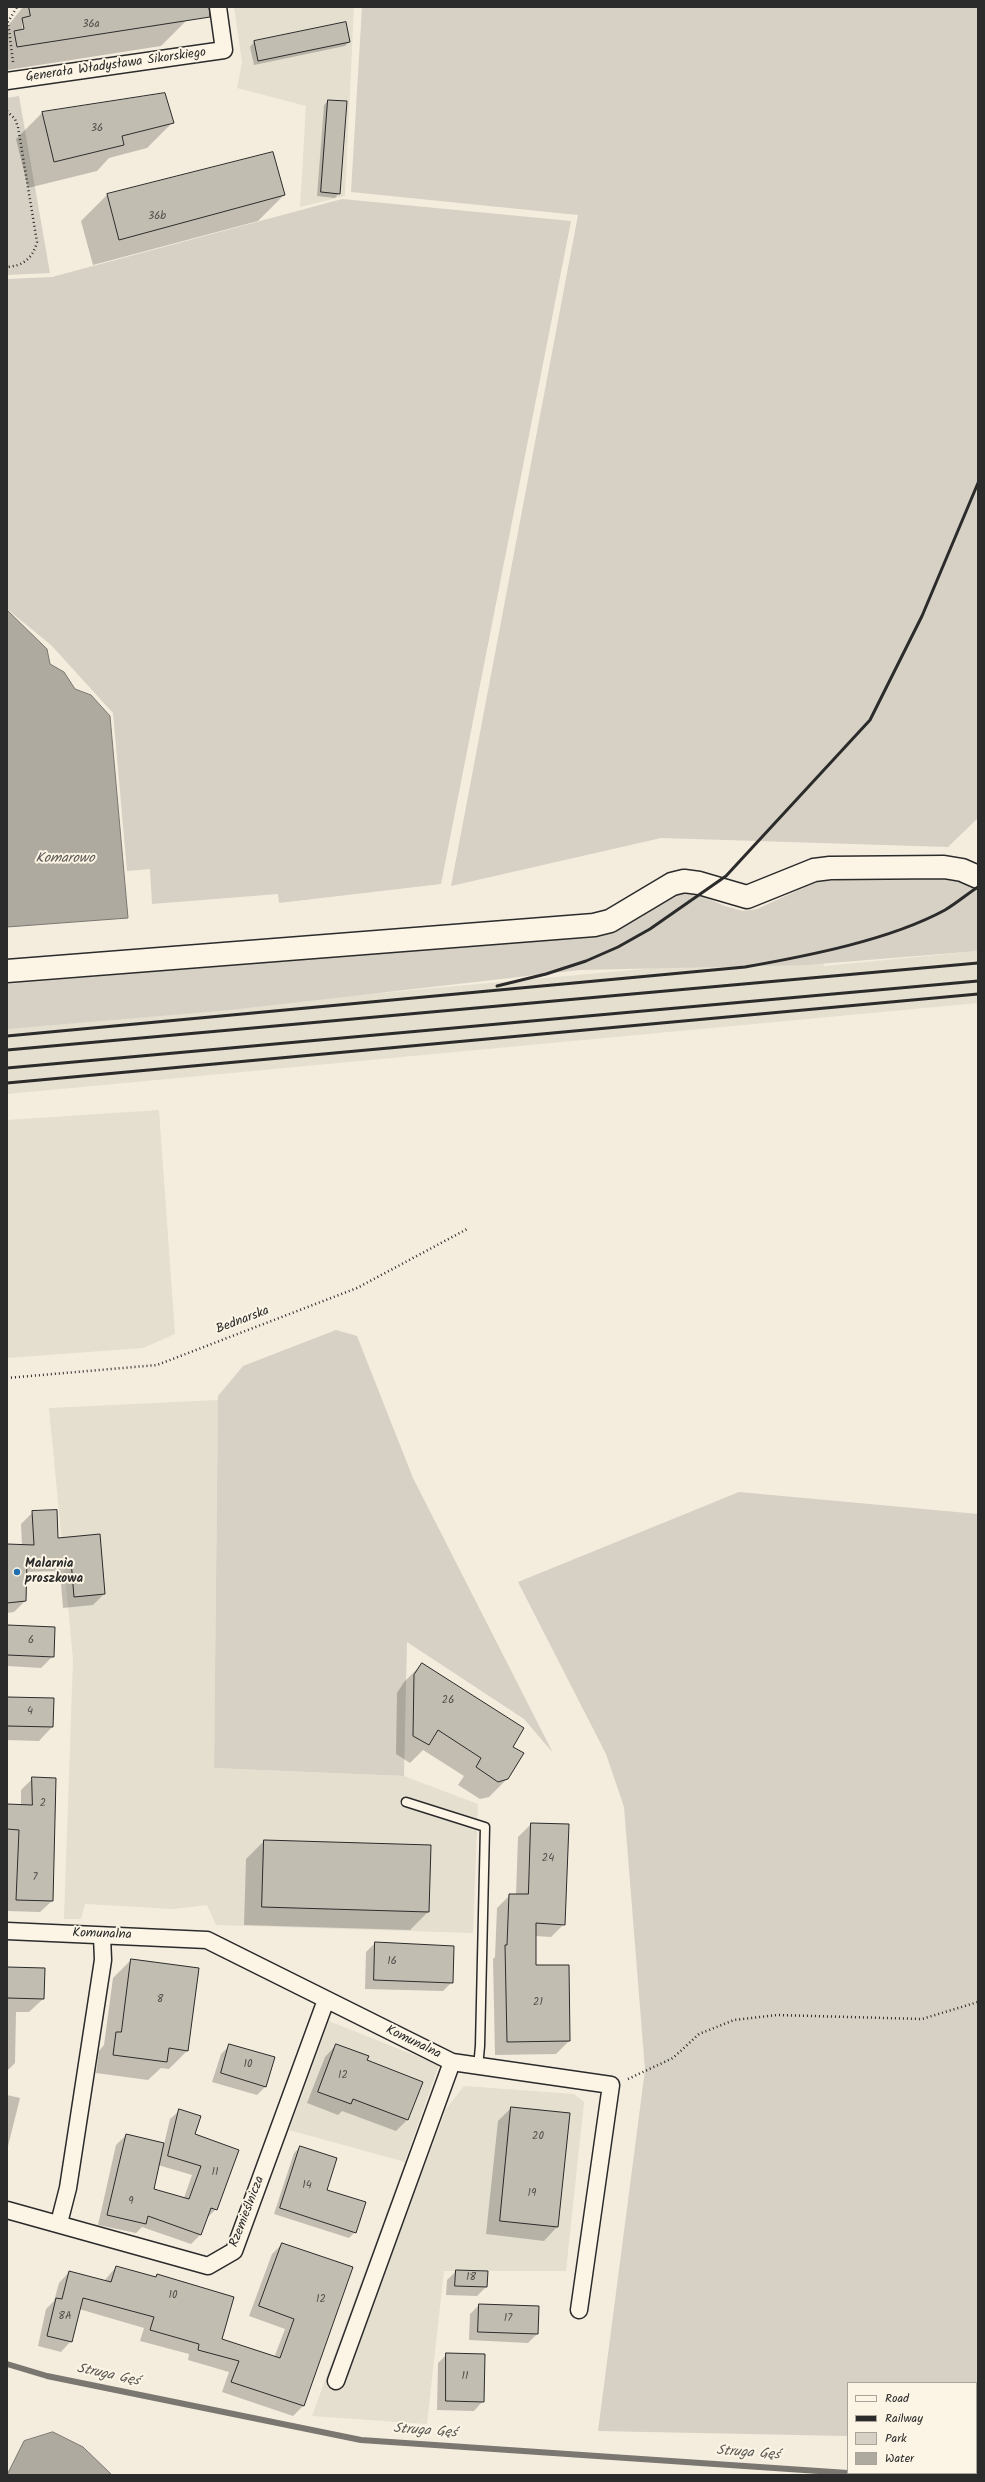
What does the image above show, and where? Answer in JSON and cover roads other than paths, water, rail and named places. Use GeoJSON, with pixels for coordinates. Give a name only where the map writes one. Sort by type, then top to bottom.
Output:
{"type":"FeatureCollection","features":[{"type":"Feature","properties":{"kind":"street","name":"Generała Władysława Sikorskiego"},"geometry":{"type":"LineString","coordinates":[[11,81],[224,50],[218,7]]}},
{"type":"Feature","properties":{"kind":"street"},"geometry":{"type":"LineString","coordinates":[[7,971],[594,925],[610,921],[672,884],[684,881],[699,883],[746,897],[814,870],[830,868],[944,867],[962,870],[978,877]]}},
{"type":"Feature","properties":{"kind":"street","name":"Komunalna"},"geometry":{"type":"LineString","coordinates":[[7,1932],[207,1940],[452,2062],[478,2067],[611,2085],[580,2310]]}},
{"type":"Feature","properties":{"kind":"street"},"geometry":{"type":"LineString","coordinates":[[60,2223],[68,2188],[103,1960],[102,1936]]}},
{"type":"Feature","properties":{"kind":"street","name":"Rzemieślnicza"},"geometry":{"type":"LineString","coordinates":[[7,2210],[60,2223],[208,2266],[234,2251],[326,2000]]}},
{"type":"Feature","properties":{"kind":"street"},"geometry":{"type":"LineString","coordinates":[[336,2381],[452,2062]]}},
{"type":"Feature","properties":{"kind":"lane"},"geometry":{"type":"LineString","coordinates":[[406,1802],[485,1827],[480,2046],[478,2067]]}},
{"type":"Feature","properties":{"kind":"water","name":"Komarowo"},"geometry":{"type":"Polygon","coordinates":[[[7,610],[47,649],[50,664],[64,672],[75,689],[91,695],[110,716],[128,918],[7,927],[7,610]]]}},
{"type":"Feature","properties":{"kind":"water"},"geometry":{"type":"Polygon","coordinates":[[[53,2432],[83,2447],[112,2475],[7,2475],[24,2441],[53,2432]]]}},
{"type":"Feature","properties":{"kind":"waterway","name":"Struga Gęś"},"geometry":{"type":"LineString","coordinates":[[7,2364],[47,2376],[361,2440],[847,2473]]}},
{"type":"Feature","properties":{"kind":"waterway","name":"Struga Gęś"},"geometry":{"type":"LineString","coordinates":[[866,2474],[879,2475]]}},
{"type":"Feature","properties":{"kind":"railway"},"geometry":{"type":"LineString","coordinates":[[497,986],[546,974],[586,961],[618,947],[650,929],[726,876],[870,720],[922,616],[978,483]]}},
{"type":"Feature","properties":{"kind":"railway"},"geometry":{"type":"LineString","coordinates":[[7,1036],[745,967],[848,946],[899,930],[923,921],[945,910],[978,887]]}},
{"type":"Feature","properties":{"kind":"railway"},"geometry":{"type":"LineString","coordinates":[[7,1050],[978,963]]}},
{"type":"Feature","properties":{"kind":"railway"},"geometry":{"type":"LineString","coordinates":[[7,1068],[978,981]]}},
{"type":"Feature","properties":{"kind":"railway"},"geometry":{"type":"LineString","coordinates":[[7,1083],[978,994]]}},
{"type":"Feature","properties":{"kind":"place","name":"Malarnia proszkowa"},"geometry":{"type":"Point","coordinates":[17,1572]}}]}
